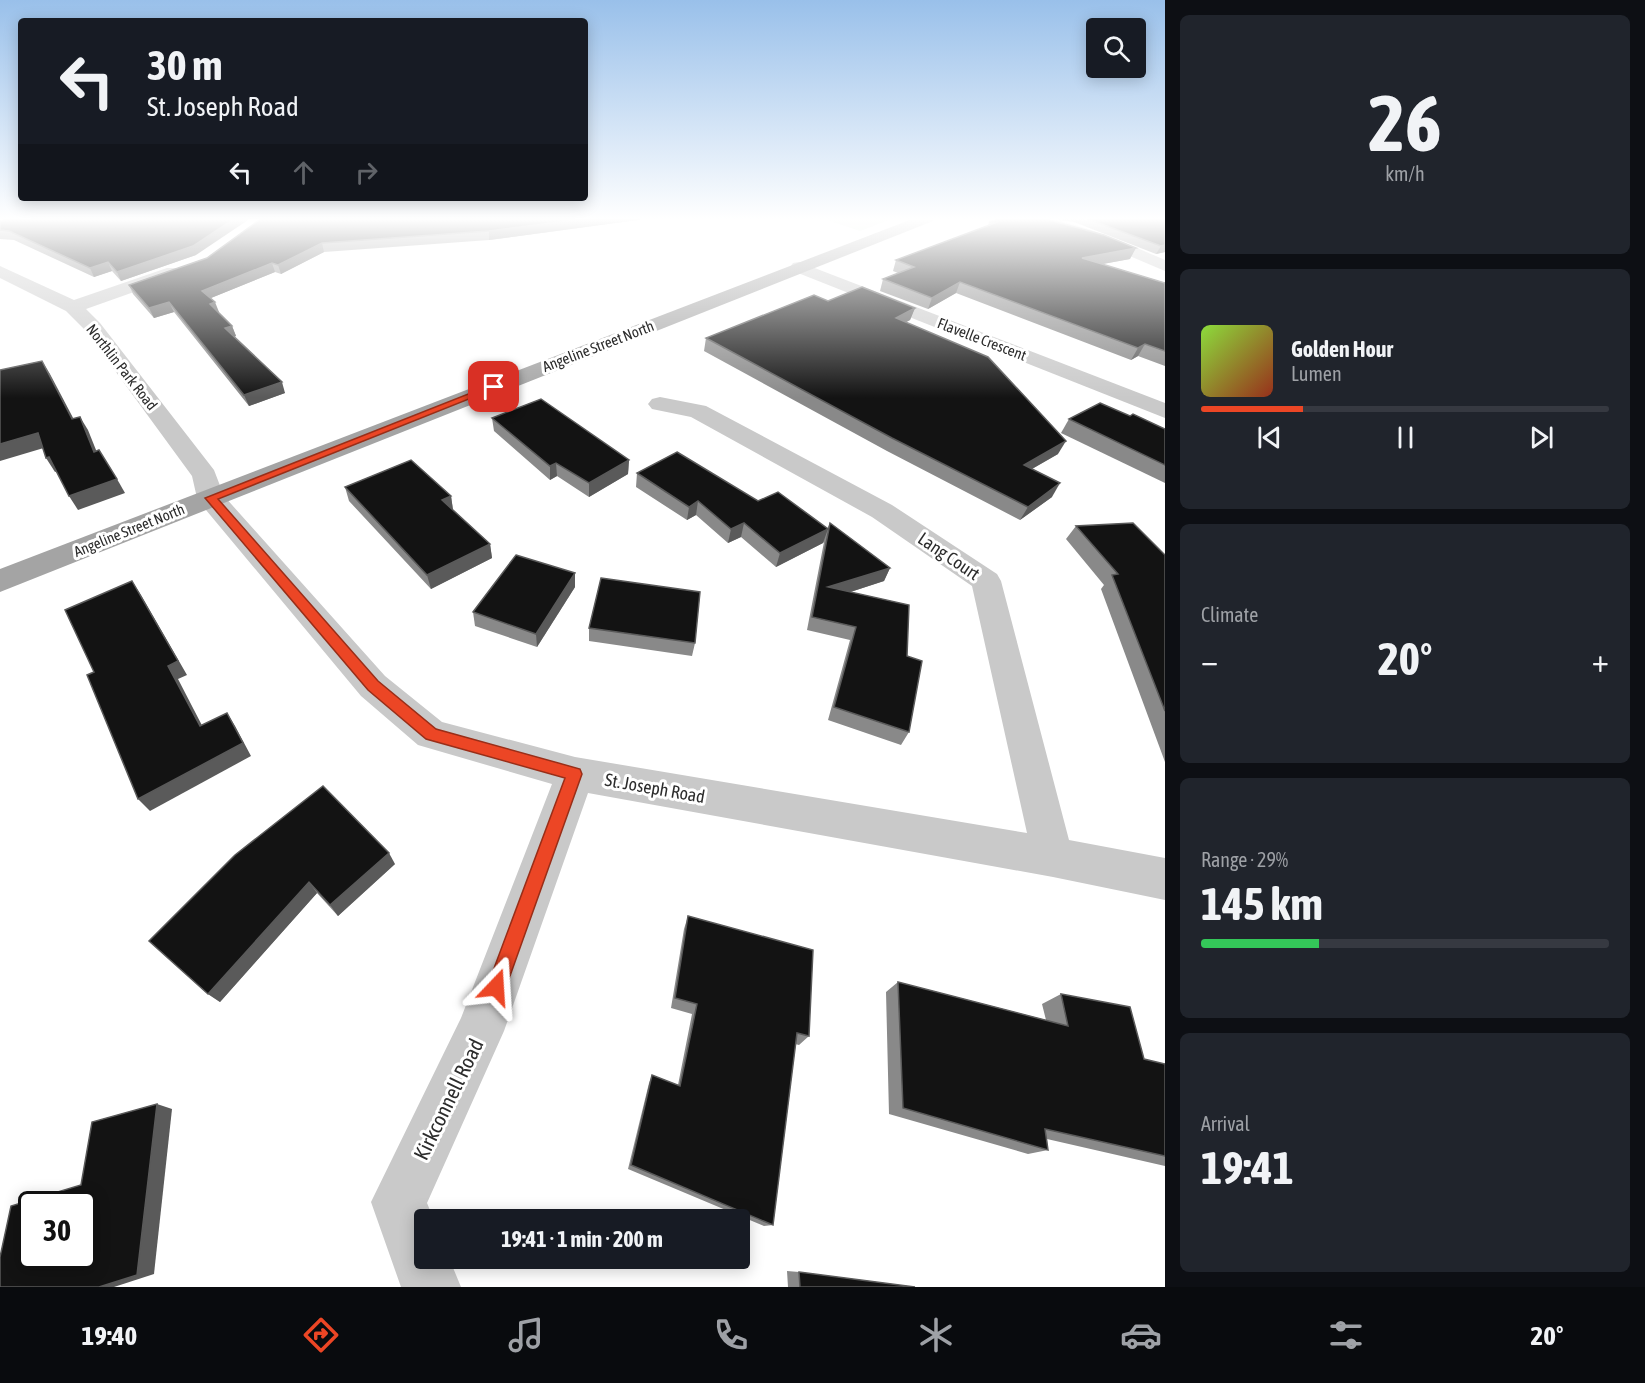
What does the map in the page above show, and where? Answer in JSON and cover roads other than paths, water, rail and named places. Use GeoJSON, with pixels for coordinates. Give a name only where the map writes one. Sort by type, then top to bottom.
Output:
{"type":"FeatureCollection","features":[{"type":"Feature","properties":{"kind":"main road","name":"Angeline Street North"},"geometry":{"type":"LineString","coordinates":[[0,581],[771,278]]}},
{"type":"Feature","properties":{"kind":"street","name":"Northlin Park Road"},"geometry":{"type":"LineString","coordinates":[[14,278],[73,307],[93,327],[205,476],[211,498]]}},
{"type":"Feature","properties":{"kind":"street"},"geometry":{"type":"LineString","coordinates":[[73,307],[155,278]]}},
{"type":"Feature","properties":{"kind":"street","name":"Flavelle Crescent"},"geometry":{"type":"LineString","coordinates":[[827,278],[1165,411]]}},
{"type":"Feature","properties":{"kind":"street","name":"Lang Court"},"geometry":{"type":"LineString","coordinates":[[660,405],[698,411],[882,511],[986,581],[1053,857]]}},
{"type":"Feature","properties":{"kind":"street","name":"St. Joseph Road"},"geometry":{"type":"LineString","coordinates":[[211,498],[373,686],[431,734],[574,774],[1053,857],[1165,879]]}},
{"type":"Feature","properties":{"kind":"street","name":"Kirkconnell Road"},"geometry":{"type":"LineString","coordinates":[[431,1287],[399,1202],[480,1031],[574,774]]}}]}
